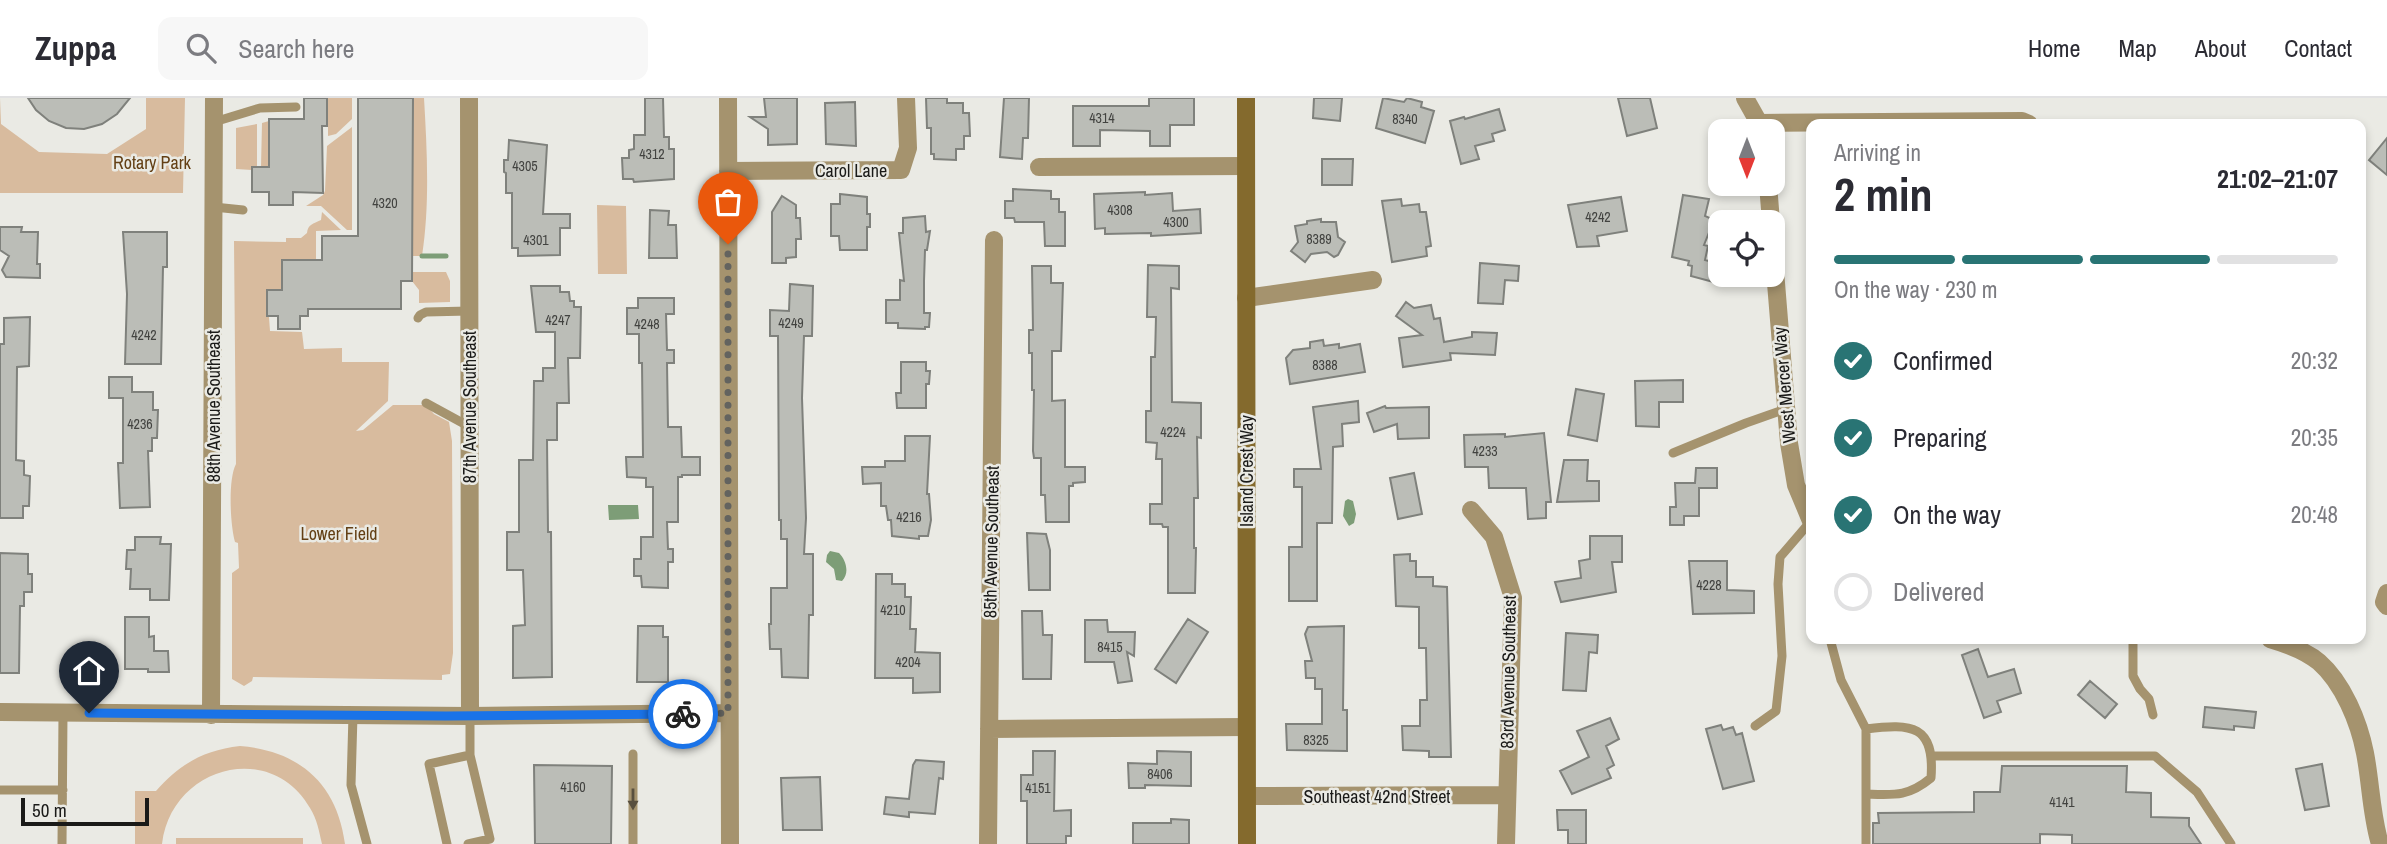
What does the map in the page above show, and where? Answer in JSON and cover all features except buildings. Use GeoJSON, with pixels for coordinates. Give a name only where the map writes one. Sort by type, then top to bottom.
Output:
{"type":"FeatureCollection","features":[{"type":"Feature","properties":{"kind":"main road","name":"Island Crest Way"},"geometry":{"type":"LineString","coordinates":[[1246,98],[1247,844]]}},
{"type":"Feature","properties":{"kind":"street","name":"88th Avenue Southeast"},"geometry":{"type":"LineString","coordinates":[[211,715],[214,98]]}},
{"type":"Feature","properties":{"kind":"street","name":"87th Avenue Southeast"},"geometry":{"type":"LineString","coordinates":[[469,98],[470,716]]}},
{"type":"Feature","properties":{"kind":"street"},"geometry":{"type":"LineString","coordinates":[[728,98],[730,844]]}},
{"type":"Feature","properties":{"kind":"street","name":"Carol Lane"},"geometry":{"type":"LineString","coordinates":[[728,172],[901,170],[908,148],[906,98]]}},
{"type":"Feature","properties":{"kind":"street"},"geometry":{"type":"LineString","coordinates":[[1745,98],[1756,119]]}},
{"type":"Feature","properties":{"kind":"street"},"geometry":{"type":"LineString","coordinates":[[1785,126],[1806,126]]}},
{"type":"Feature","properties":{"kind":"street"},"geometry":{"type":"LineString","coordinates":[[1039,167],[1246,166]]}},
{"type":"Feature","properties":{"kind":"street","name":"85th Avenue Southeast"},"geometry":{"type":"LineString","coordinates":[[988,844],[995,240]]}},
{"type":"Feature","properties":{"kind":"street"},"geometry":{"type":"LineString","coordinates":[[1246,298],[1373,280]]}},
{"type":"Feature","properties":{"kind":"street","name":"West Mercer Way"},"geometry":{"type":"LineString","coordinates":[[1776,287],[1786,409],[1796,485],[1806,509]]}},
{"type":"Feature","properties":{"kind":"street","name":"83rd Avenue Southeast"},"geometry":{"type":"LineString","coordinates":[[1471,510],[1494,537],[1513,598],[1506,844]]}},
{"type":"Feature","properties":{"kind":"street"},"geometry":{"type":"LineString","coordinates":[[2387,593],[2384,602],[2387,606]]}},
{"type":"Feature","properties":{"kind":"street"},"geometry":{"type":"LineString","coordinates":[[2289,644],[2319,662],[2337,685],[2352,713],[2365,752],[2375,827],[2380,844]]}},
{"type":"Feature","properties":{"kind":"street"},"geometry":{"type":"LineString","coordinates":[[0,712],[470,716],[728,713]]}},
{"type":"Feature","properties":{"kind":"street"},"geometry":{"type":"LineString","coordinates":[[989,729],[1246,727]]}},
{"type":"Feature","properties":{"kind":"street","name":"Southeast 42nd Street"},"geometry":{"type":"LineString","coordinates":[[1247,796],[1506,795]]}},
{"type":"Feature","properties":{"kind":"lane"},"geometry":{"type":"LineString","coordinates":[[214,122],[260,108],[296,107]]}},
{"type":"Feature","properties":{"kind":"lane"},"geometry":{"type":"LineString","coordinates":[[214,207],[243,210]]}},
{"type":"Feature","properties":{"kind":"lane"},"geometry":{"type":"LineString","coordinates":[[418,318],[426,312],[469,311]]}},
{"type":"Feature","properties":{"kind":"lane"},"geometry":{"type":"LineString","coordinates":[[426,403],[470,427]]}},
{"type":"Feature","properties":{"kind":"lane"},"geometry":{"type":"LineString","coordinates":[[1673,453],[1786,409]]}},
{"type":"Feature","properties":{"kind":"lane"},"geometry":{"type":"LineString","coordinates":[[1755,726],[1776,711],[1778,702],[1782,656],[1778,584],[1780,557],[1806,527]]}},
{"type":"Feature","properties":{"kind":"lane"},"geometry":{"type":"LineString","coordinates":[[1831,644],[1841,680],[1866,729],[1866,844]]}},
{"type":"Feature","properties":{"kind":"lane"},"geometry":{"type":"LineString","coordinates":[[2133,644],[2133,676],[2149,699],[2152,715]]}},
{"type":"Feature","properties":{"kind":"lane"},"geometry":{"type":"LineString","coordinates":[[62,844],[63,713]]}},
{"type":"Feature","properties":{"kind":"lane"},"geometry":{"type":"LineString","coordinates":[[353,715],[351,785],[367,844]]}},
{"type":"Feature","properties":{"kind":"lane"},"geometry":{"type":"LineString","coordinates":[[468,844],[490,839],[470,755],[470,716]]}},
{"type":"Feature","properties":{"kind":"lane"},"geometry":{"type":"LineString","coordinates":[[1866,729],[1888,726],[1912,728],[1930,744],[1932,757],[1931,778],[1915,791],[1896,795],[1866,794]]}},
{"type":"Feature","properties":{"kind":"lane"},"geometry":{"type":"LineString","coordinates":[[633,754],[633,844]]}},
{"type":"Feature","properties":{"kind":"lane"},"geometry":{"type":"LineString","coordinates":[[447,844],[429,764],[470,755]]}},
{"type":"Feature","properties":{"kind":"lane"},"geometry":{"type":"LineString","coordinates":[[1932,757],[2155,757],[2197,792],[2231,844]]}},
{"type":"Feature","properties":{"kind":"lane"},"geometry":{"type":"LineString","coordinates":[[0,790],[62,790]]}},
{"type":"Feature","properties":{"kind":"green space","name":"Rotary Park"},"geometry":{"type":"Polygon","coordinates":[[[0,98],[1,124],[39,152],[107,154],[146,129],[146,98],[185,98],[183,193],[0,193],[0,98]]]}},
{"type":"Feature","properties":{"kind":"green space"},"geometry":{"type":"Polygon","coordinates":[[[328,98],[352,98],[352,119],[336,134],[328,136],[328,98]]]}},
{"type":"Feature","properties":{"kind":"green space"},"geometry":{"type":"Polygon","coordinates":[[[413,98],[424,98],[427,197],[422,256],[412,256],[413,98]]]}},
{"type":"Feature","properties":{"kind":"green space"},"geometry":{"type":"Polygon","coordinates":[[[269,121],[269,167],[261,167],[262,123],[269,121]]]}},
{"type":"Feature","properties":{"kind":"green space"},"geometry":{"type":"Polygon","coordinates":[[[257,124],[257,167],[252,170],[236,169],[236,128],[257,124]]]}},
{"type":"Feature","properties":{"kind":"green space"},"geometry":{"type":"Polygon","coordinates":[[[352,127],[352,230],[347,230],[321,206],[306,206],[325,191],[327,146],[352,127]]]}},
{"type":"Feature","properties":{"kind":"green space"},"geometry":{"type":"Polygon","coordinates":[[[597,205],[626,206],[627,274],[598,274],[597,205]]]}},
{"type":"Feature","properties":{"kind":"green space","name":"Lower Field"},"geometry":{"type":"Polygon","coordinates":[[[322,212],[341,230],[316,231],[316,272],[282,260],[282,290],[267,290],[270,331],[302,332],[304,349],[342,348],[342,362],[389,362],[388,401],[356,431],[363,430],[393,405],[426,405],[434,414],[449,422],[452,441],[453,653],[450,674],[442,675],[442,680],[253,677],[252,681],[244,686],[232,679],[232,573],[239,568],[238,543],[235,542],[233,534],[231,513],[232,480],[236,464],[234,241],[286,242],[286,238],[301,238],[310,226],[321,220],[322,212]]]}},
{"type":"Feature","properties":{"kind":"green space"},"geometry":{"type":"Polygon","coordinates":[[[412,272],[446,272],[450,281],[450,302],[419,303],[419,290],[412,281],[412,272]]]}},
{"type":"Feature","properties":{"kind":"green space"},"geometry":{"type":"Polygon","coordinates":[[[240,746],[281,755],[312,774],[334,804],[345,844],[322,844],[318,825],[310,808],[293,787],[271,774],[248,769],[224,771],[202,781],[183,796],[169,818],[162,844],[135,844],[135,791],[156,791],[174,773],[193,760],[215,751],[240,746]]]}},
{"type":"Feature","properties":{"kind":"green space"},"geometry":{"type":"Polygon","coordinates":[[[176,838],[303,838],[303,844],[176,844],[176,838]]]}},
{"type":"Feature","properties":{"kind":"shaded area"},"geometry":{"type":"Polygon","coordinates":[[[1345,501],[1353,501],[1356,514],[1354,523],[1349,526],[1343,516],[1345,501]]]}},
{"type":"Feature","properties":{"kind":"shaded area"},"geometry":{"type":"Polygon","coordinates":[[[608,505],[638,505],[639,519],[609,520],[608,505]]]}},
{"type":"Feature","properties":{"kind":"shaded area"},"geometry":{"type":"Polygon","coordinates":[[[830,551],[839,553],[844,559],[846,574],[842,581],[836,580],[834,569],[826,562],[830,551]]]}},
{"type":"Feature","properties":{"kind":"waterway"},"geometry":{"type":"LineString","coordinates":[[422,256],[446,256]]}},
{"type":"Feature","properties":{"kind":"way so far"},"geometry":{"type":"LineString","coordinates":[[683,714],[728,713],[728,244]]}},
{"type":"Feature","properties":{"kind":"route"},"geometry":{"type":"LineString","coordinates":[[89,713],[446,716],[683,714]]}}]}
